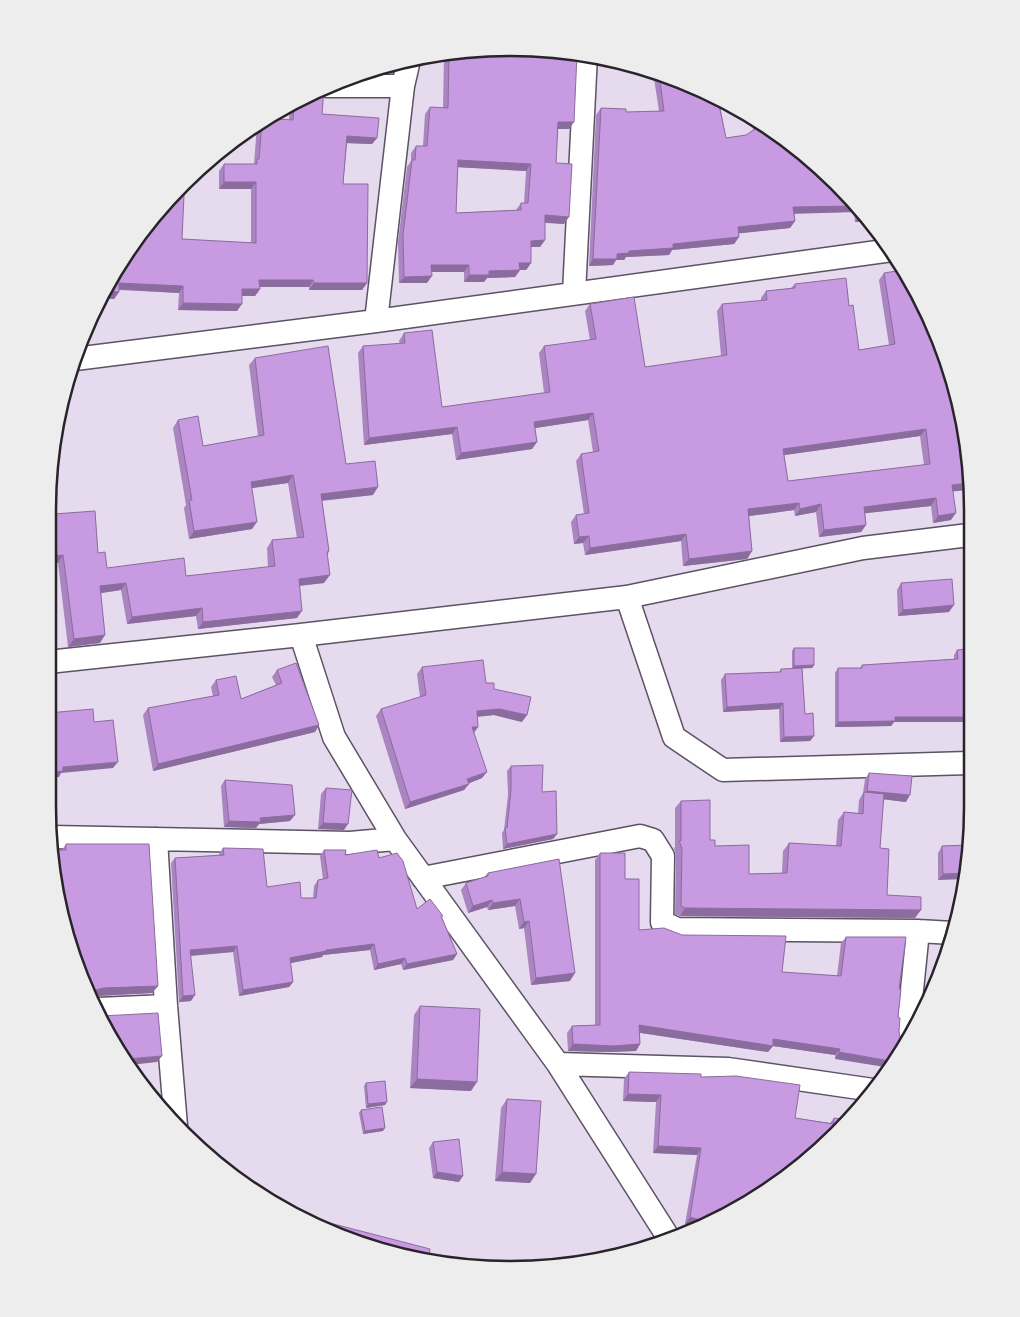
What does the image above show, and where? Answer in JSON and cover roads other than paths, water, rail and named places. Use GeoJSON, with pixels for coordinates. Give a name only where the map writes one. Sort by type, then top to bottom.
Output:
{"type":"FeatureCollection","features":[{"type":"Feature","properties":{"kind":"street"},"geometry":{"type":"LineString","coordinates":[[574,293],[586,63]]}},
{"type":"Feature","properties":{"kind":"street"},"geometry":{"type":"LineString","coordinates":[[376,321],[402,86],[407,69]]}},
{"type":"Feature","properties":{"kind":"street"},"geometry":{"type":"LineString","coordinates":[[349,86],[402,86]]}},
{"type":"Feature","properties":{"kind":"street"},"geometry":{"type":"LineString","coordinates":[[82,358],[376,321],[882,251]]}},
{"type":"Feature","properties":{"kind":"street"},"geometry":{"type":"LineString","coordinates":[[56,661],[627,597],[862,548],[964,535]]}},
{"type":"Feature","properties":{"kind":"street"},"geometry":{"type":"LineString","coordinates":[[627,597],[674,737],[723,770],[964,763]]}},
{"type":"Feature","properties":{"kind":"street"},"geometry":{"type":"LineString","coordinates":[[301,635],[334,737],[395,839],[558,1064],[666,1233]]}},
{"type":"Feature","properties":{"kind":"street"},"geometry":{"type":"LineString","coordinates":[[423,878],[640,836],[653,840],[663,856],[662,922],[677,929],[946,933]]}},
{"type":"Feature","properties":{"kind":"street"},"geometry":{"type":"LineString","coordinates":[[57,838],[350,843],[395,839]]}},
{"type":"Feature","properties":{"kind":"street"},"geometry":{"type":"LineString","coordinates":[[156,839],[166,1006],[175,1112]]}},
{"type":"Feature","properties":{"kind":"street"},"geometry":{"type":"LineString","coordinates":[[909,1023],[918,931]]}},
{"type":"Feature","properties":{"kind":"street"},"geometry":{"type":"LineString","coordinates":[[103,1009],[166,1006]]}},
{"type":"Feature","properties":{"kind":"street"},"geometry":{"type":"LineString","coordinates":[[558,1064],[728,1068],[865,1089]]}}]}
